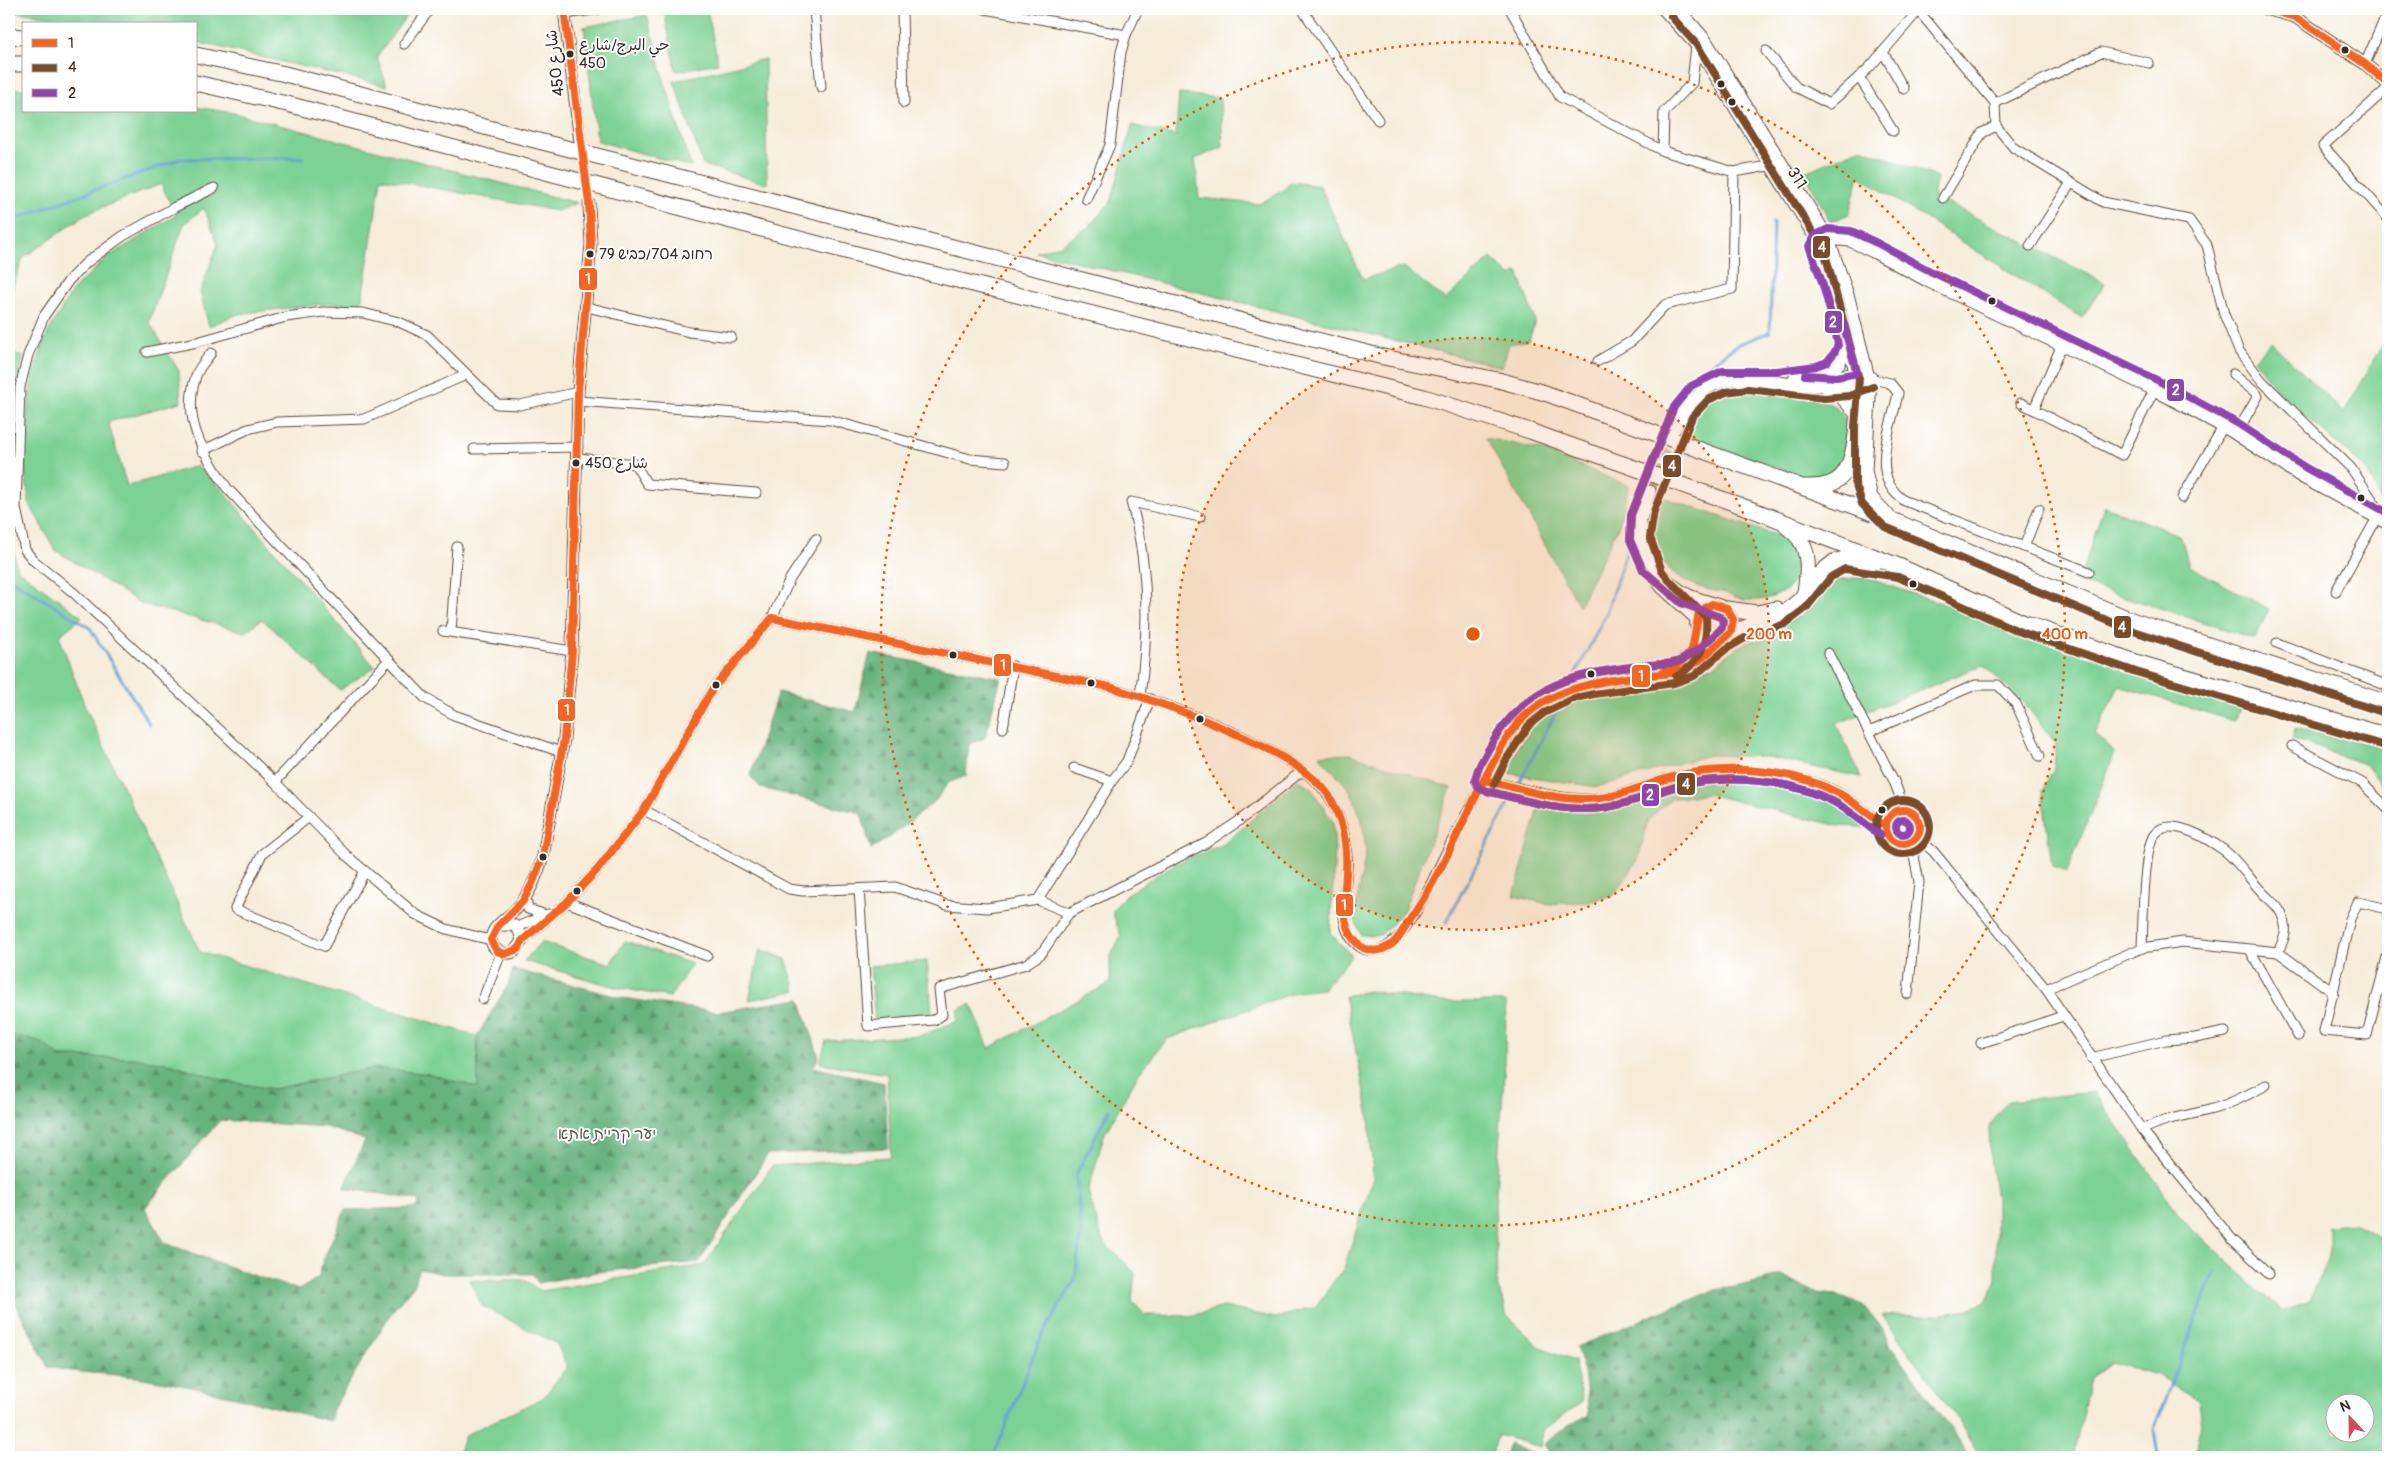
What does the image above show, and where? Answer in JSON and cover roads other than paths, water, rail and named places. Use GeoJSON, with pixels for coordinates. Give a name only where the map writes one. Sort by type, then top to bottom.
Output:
{"type":"FeatureCollection","features":[{"type":"Feature","properties":{"kind":"highway"},"geometry":{"type":"LineString","coordinates":[[9,36],[22,37]]}},
{"type":"Feature","properties":{"kind":"highway"},"geometry":{"type":"LineString","coordinates":[[198,55],[285,74],[524,138],[1383,357],[1525,387],[1892,520],[2134,621],[2388,703]]}},
{"type":"Feature","properties":{"kind":"highway"},"geometry":{"type":"LineString","coordinates":[[9,64],[22,64]]}},
{"type":"Feature","properties":{"kind":"highway"},"geometry":{"type":"LineString","coordinates":[[198,83],[299,108],[929,273],[1424,398],[1530,431],[1752,510],[1901,568],[2022,622],[2139,663],[2388,736]]}},
{"type":"Feature","properties":{"kind":"highway"},"geometry":{"type":"LineString","coordinates":[[1798,487],[1825,486],[1844,474],[1851,456],[1858,414],[1861,379]]}},
{"type":"Feature","properties":{"kind":"highway"},"geometry":{"type":"LineString","coordinates":[[1861,379],[1865,426],[1865,481],[1870,498],[1880,511],[1892,520]]}},
{"type":"Feature","properties":{"kind":"highway"},"geometry":{"type":"LineString","coordinates":[[1824,382],[1843,397],[1858,414]]}},
{"type":"Feature","properties":{"kind":"highway"},"geometry":{"type":"LineString","coordinates":[[1752,510],[1783,524],[1800,538],[1808,561],[1804,594]]}},
{"type":"Feature","properties":{"kind":"highway"},"geometry":{"type":"LineString","coordinates":[[1724,639],[1741,629],[1770,620],[1787,609],[1834,562],[1844,558],[1901,568]]}},
{"type":"Feature","properties":{"kind":"highway"},"geometry":{"type":"LineString","coordinates":[[1727,609],[1758,613],[1787,609]]}},
{"type":"Feature","properties":{"kind":"street"},"geometry":{"type":"LineString","coordinates":[[404,44],[430,9]]}},
{"type":"Feature","properties":{"kind":"street"},"geometry":{"type":"LineString","coordinates":[[565,12],[599,9]]}},
{"type":"Feature","properties":{"kind":"street"},"geometry":{"type":"LineString","coordinates":[[814,9],[821,87]]}},
{"type":"Feature","properties":{"kind":"street"},"geometry":{"type":"LineString","coordinates":[[902,9],[904,103]]}},
{"type":"Feature","properties":{"kind":"street"},"geometry":{"type":"LineString","coordinates":[[985,9],[1126,35]]}},
{"type":"Feature","properties":{"kind":"street"},"geometry":{"type":"LineString","coordinates":[[1086,199],[1110,144],[1121,52],[1126,35],[1138,9]]}},
{"type":"Feature","properties":{"kind":"street"},"geometry":{"type":"LineString","coordinates":[[1302,9],[1378,120]]}},
{"type":"Feature","properties":{"kind":"street"},"geometry":{"type":"LineString","coordinates":[[1510,9],[1560,97],[1663,151],[1734,172],[1776,164]]}},
{"type":"Feature","properties":{"kind":"street","name":"311"},"geometry":{"type":"LineString","coordinates":[[1663,9],[1696,45],[1776,164]]}},
{"type":"Feature","properties":{"kind":"street","name":"311"},"geometry":{"type":"LineString","coordinates":[[1679,9],[1705,38],[1776,164],[1824,242],[1849,298],[1861,379]]}},
{"type":"Feature","properties":{"kind":"street"},"geometry":{"type":"LineString","coordinates":[[2265,9],[2295,17],[2365,64],[2388,86],[2324,146],[2388,218]]}},
{"type":"Feature","properties":{"kind":"street"},"geometry":{"type":"LineString","coordinates":[[1766,51],[1796,87],[1829,104],[1883,52],[1917,10],[1995,103],[1996,126],[2014,148],[2103,202],[2189,220],[2207,245],[2224,314],[2239,351],[2262,381],[2351,468],[2385,521]]}},
{"type":"Feature","properties":{"kind":"street"},"geometry":{"type":"LineString","coordinates":[[2365,64],[2388,11]]}},
{"type":"Feature","properties":{"kind":"street","name":"شارع 450"},"geometry":{"type":"LineString","coordinates":[[565,12],[580,142]]}},
{"type":"Feature","properties":{"kind":"street"},"geometry":{"type":"LineString","coordinates":[[1663,151],[1664,112],[1692,82],[1696,45]]}},
{"type":"Feature","properties":{"kind":"street"},"geometry":{"type":"LineString","coordinates":[[1883,52],[1904,89]]}},
{"type":"Feature","properties":{"kind":"street"},"geometry":{"type":"LineString","coordinates":[[1995,103],[2101,52],[2149,63]]}},
{"type":"Feature","properties":{"kind":"street"},"geometry":{"type":"LineString","coordinates":[[1859,77],[1893,131]]}},
{"type":"Feature","properties":{"kind":"street"},"geometry":{"type":"LineString","coordinates":[[1943,198],[1982,133],[1996,126]]}},
{"type":"Feature","properties":{"kind":"street"},"geometry":{"type":"LineString","coordinates":[[1598,361],[1632,341],[1665,305],[1732,289],[1734,172]]}},
{"type":"Feature","properties":{"kind":"street"},"geometry":{"type":"LineString","coordinates":[[2030,246],[2071,183]]}},
{"type":"Feature","properties":{"kind":"street"},"geometry":{"type":"LineString","coordinates":[[214,188],[174,207],[124,236],[87,262],[69,280],[44,316],[28,355],[20,387],[16,508],[25,550],[33,560],[74,593],[275,782],[365,871],[415,914],[446,929],[491,940]]}},
{"type":"Feature","properties":{"kind":"street"},"geometry":{"type":"LineString","coordinates":[[589,203],[592,244],[578,397],[572,651],[561,752],[543,856],[538,873],[519,907],[493,931],[491,940],[494,948],[501,953],[514,952],[522,941],[567,902],[598,869],[644,810],[712,690],[772,618],[790,579],[816,539]]}},
{"type":"Feature","properties":{"kind":"street"},"geometry":{"type":"LineString","coordinates":[[1824,242],[1850,241],[2061,347],[2154,390],[2236,434],[2302,477],[2385,521]]}},
{"type":"Feature","properties":{"kind":"street","name":"311"},"geometry":{"type":"LineString","coordinates":[[1824,242],[1848,346],[1861,379]]}},
{"type":"Feature","properties":{"kind":"street"},"geometry":{"type":"LineString","coordinates":[[587,307],[690,332],[732,337]]}},
{"type":"Feature","properties":{"kind":"street"},"geometry":{"type":"LineString","coordinates":[[147,352],[198,342],[286,317],[323,312],[363,313],[399,322],[427,335],[497,404],[520,404],[578,397],[830,420],[970,459],[1005,462]]}},
{"type":"Feature","properties":{"kind":"street"},"geometry":{"type":"LineString","coordinates":[[1824,382],[1839,364],[1848,346]]}},
{"type":"Feature","properties":{"kind":"street"},"geometry":{"type":"LineString","coordinates":[[2034,409],[2061,347]]}},
{"type":"Feature","properties":{"kind":"street"},"geometry":{"type":"LineString","coordinates":[[211,353],[196,374],[191,398],[193,423],[202,451],[227,488],[425,698],[454,715],[561,752]]}},
{"type":"Feature","properties":{"kind":"street"},"geometry":{"type":"LineString","coordinates":[[2233,374],[2256,392],[2258,396],[2236,434]]}},
{"type":"Feature","properties":{"kind":"street"},"geometry":{"type":"LineString","coordinates":[[202,451],[241,432],[277,422],[364,419],[466,375]]}},
{"type":"Feature","properties":{"kind":"street"},"geometry":{"type":"LineString","coordinates":[[1675,429],[1690,400],[1713,385],[1735,380],[1824,382],[1861,379],[1890,383],[1898,394],[1884,452],[1885,470],[1892,490],[1896,495],[1905,501],[2089,572]]}},
{"type":"Feature","properties":{"kind":"street"},"geometry":{"type":"LineString","coordinates":[[2021,403],[2122,455],[2154,390]]}},
{"type":"Feature","properties":{"kind":"street"},"geometry":{"type":"LineString","coordinates":[[2182,498],[2223,427]]}},
{"type":"Feature","properties":{"kind":"street"},"geometry":{"type":"LineString","coordinates":[[474,449],[578,453],[635,464],[647,484],[756,493]]}},
{"type":"Feature","properties":{"kind":"street"},"geometry":{"type":"LineString","coordinates":[[1650,491],[1641,518],[1642,547],[1651,564],[1653,575],[1661,587],[1696,619]]}},
{"type":"Feature","properties":{"kind":"street"},"geometry":{"type":"LineString","coordinates":[[1140,696],[1145,663],[1146,608],[1143,553],[1131,502],[1200,517]]}},
{"type":"Feature","properties":{"kind":"street"},"geometry":{"type":"LineString","coordinates":[[2024,548],[2039,509]]}},
{"type":"Feature","properties":{"kind":"street"},"geometry":{"type":"LineString","coordinates":[[2336,591],[2385,521]]}},
{"type":"Feature","properties":{"kind":"street"},"geometry":{"type":"LineString","coordinates":[[457,547],[447,631],[572,651]]}},
{"type":"Feature","properties":{"kind":"street"},"geometry":{"type":"LineString","coordinates":[[772,618],[1078,679],[1150,699],[1253,741],[1318,782],[1332,800],[1340,819],[1348,856],[1343,918],[1353,939],[1367,951],[1380,950],[1393,943],[1422,901],[1467,810],[1497,755],[1522,718],[1540,704],[1578,687],[1610,680],[1673,672],[1690,667],[1724,639],[1734,626],[1733,619],[1727,609],[1686,594],[1651,564]]}},
{"type":"Feature","properties":{"kind":"street"},"geometry":{"type":"LineString","coordinates":[[1664,672],[1676,666],[1691,652],[1698,634],[1696,619],[1701,609],[1712,604]]}},
{"type":"Feature","properties":{"kind":"street"},"geometry":{"type":"LineString","coordinates":[[1698,634],[1710,642],[1724,639]]}},
{"type":"Feature","properties":{"kind":"street"},"geometry":{"type":"LineString","coordinates":[[2276,643],[2388,686]]}},
{"type":"Feature","properties":{"kind":"street"},"geometry":{"type":"LineString","coordinates":[[1828,653],[1894,781],[1905,810]]}},
{"type":"Feature","properties":{"kind":"street"},"geometry":{"type":"LineString","coordinates":[[275,782],[389,660]]}},
{"type":"Feature","properties":{"kind":"street"},"geometry":{"type":"LineString","coordinates":[[1003,728],[1013,666]]}},
{"type":"Feature","properties":{"kind":"street"},"geometry":{"type":"LineString","coordinates":[[1869,732],[1976,685],[1998,685],[2016,704],[2040,756]]}},
{"type":"Feature","properties":{"kind":"street"},"geometry":{"type":"LineString","coordinates":[[1038,900],[1112,781],[1127,761],[1150,699]]}},
{"type":"Feature","properties":{"kind":"street"},"geometry":{"type":"LineString","coordinates":[[2292,746],[2362,783],[2388,809]]}},
{"type":"Feature","properties":{"kind":"street"},"geometry":{"type":"LineString","coordinates":[[1074,768],[1112,781]]}},
{"type":"Feature","properties":{"kind":"street"},"geometry":{"type":"LineString","coordinates":[[1485,780],[1554,795],[1600,798],[1686,774],[1714,770],[1744,770],[1775,774],[1838,793],[1886,827],[1889,836],[1896,842],[1914,839],[1933,851],[2046,989],[2091,1058],[2142,1130],[2232,1239],[2269,1274]]}},
{"type":"Feature","properties":{"kind":"street"},"geometry":{"type":"LineString","coordinates":[[858,889],[868,1026],[934,1020],[942,1015],[939,989],[1026,964],[1041,954],[1069,913],[1206,843],[1239,821],[1302,771]]}},
{"type":"Feature","properties":{"kind":"street"},"geometry":{"type":"LineString","coordinates":[[644,810],[789,889],[803,891],[895,887],[947,904],[987,908],[1038,900],[1069,913]]}},
{"type":"Feature","properties":{"kind":"street"},"geometry":{"type":"LineString","coordinates":[[1886,827],[1890,816],[1900,810],[1905,810],[1915,816],[1920,826],[1914,839],[1920,882],[1908,994]]}},
{"type":"Feature","properties":{"kind":"street"},"geometry":{"type":"LineString","coordinates":[[309,817],[262,854],[235,909],[324,946],[365,871]]}},
{"type":"Feature","properties":{"kind":"street"},"geometry":{"type":"LineString","coordinates":[[2142,948],[2145,884],[2151,841],[2154,834],[2160,829],[2171,827],[2196,833],[2225,851],[2277,905],[2284,920],[2286,934],[2278,952]]}},
{"type":"Feature","properties":{"kind":"street"},"geometry":{"type":"LineString","coordinates":[[527,894],[528,909],[546,915]]}},
{"type":"Feature","properties":{"kind":"street"},"geometry":{"type":"LineString","coordinates":[[517,927],[527,894]]}},
{"type":"Feature","properties":{"kind":"street"},"geometry":{"type":"LineString","coordinates":[[567,902],[707,956]]}},
{"type":"Feature","properties":{"kind":"street"},"geometry":{"type":"LineString","coordinates":[[2388,909],[2358,902],[2350,919],[2324,1031],[2366,1034],[2388,953]]}},
{"type":"Feature","properties":{"kind":"street"},"geometry":{"type":"LineString","coordinates":[[517,927],[556,912]]}},
{"type":"Feature","properties":{"kind":"street"},"geometry":{"type":"LineString","coordinates":[[499,925],[508,924],[517,927],[521,933],[522,941]]}},
{"type":"Feature","properties":{"kind":"street"},"geometry":{"type":"LineString","coordinates":[[2046,989],[2142,948],[2183,942],[2278,952],[2334,993]]}},
{"type":"Feature","properties":{"kind":"street"},"geometry":{"type":"LineString","coordinates":[[2250,950],[2298,1036]]}},
{"type":"Feature","properties":{"kind":"street"},"geometry":{"type":"LineString","coordinates":[[483,999],[501,953]]}},
{"type":"Feature","properties":{"kind":"street"},"geometry":{"type":"LineString","coordinates":[[1981,1044],[2063,1016]]}},
{"type":"Feature","properties":{"kind":"street"},"geometry":{"type":"LineString","coordinates":[[2091,1058],[2166,1040],[2195,1038],[2225,1032]]}},
{"type":"Feature","properties":{"kind":"street"},"geometry":{"type":"LineString","coordinates":[[2142,1130],[2161,1120],[2209,1110],[2250,1094],[2266,1085]]}},
{"type":"Feature","properties":{"kind":"waterway"},"geometry":{"type":"LineString","coordinates":[[9,221],[180,159],[303,158]]}},
{"type":"Feature","properties":{"kind":"waterway"},"geometry":{"type":"LineString","coordinates":[[1666,433],[1681,386],[1737,345],[1770,332],[1773,223]]}},
{"type":"Feature","properties":{"kind":"waterway"},"geometry":{"type":"LineString","coordinates":[[1653,471],[1663,441]]}},
{"type":"Feature","properties":{"kind":"waterway"},"geometry":{"type":"LineString","coordinates":[[1569,687],[1605,616],[1636,522]]}},
{"type":"Feature","properties":{"kind":"waterway"},"geometry":{"type":"LineString","coordinates":[[9,578],[90,628],[149,724]]}},
{"type":"Feature","properties":{"kind":"waterway"},"geometry":{"type":"LineString","coordinates":[[1446,923],[1565,695]]}},
{"type":"Feature","properties":{"kind":"waterway"},"geometry":{"type":"LineString","coordinates":[[993,1457],[1041,1337],[1075,1280],[1081,1232],[1076,1175],[1109,1110]]}},
{"type":"Feature","properties":{"kind":"waterway"},"geometry":{"type":"LineString","coordinates":[[2158,1457],[2154,1429],[2190,1333],[2216,1271]]}},
{"type":"Feature","properties":{"kind":"tunnel"},"geometry":{"type":"LineString","coordinates":[[581,145],[589,203]]}},
{"type":"Feature","properties":{"kind":"tunnel"},"geometry":{"type":"LineString","coordinates":[[1650,491],[1674,433]]}},
{"type":"Feature","properties":{"kind":"place","name":"حي البرج/شارع 450"},"geometry":{"type":"Point","coordinates":[570,54]}},
{"type":"Feature","properties":{"kind":"place","name":"רחוב 704/כביש 79"},"geometry":{"type":"Point","coordinates":[590,254]}},
{"type":"Feature","properties":{"kind":"place","name":"شارع 450"},"geometry":{"type":"Point","coordinates":[576,463]}},
{"type":"Feature","properties":{"kind":"park label","name":"יער קריית אתא"},"geometry":{"type":"Point","coordinates":[607,1134]}}]}
